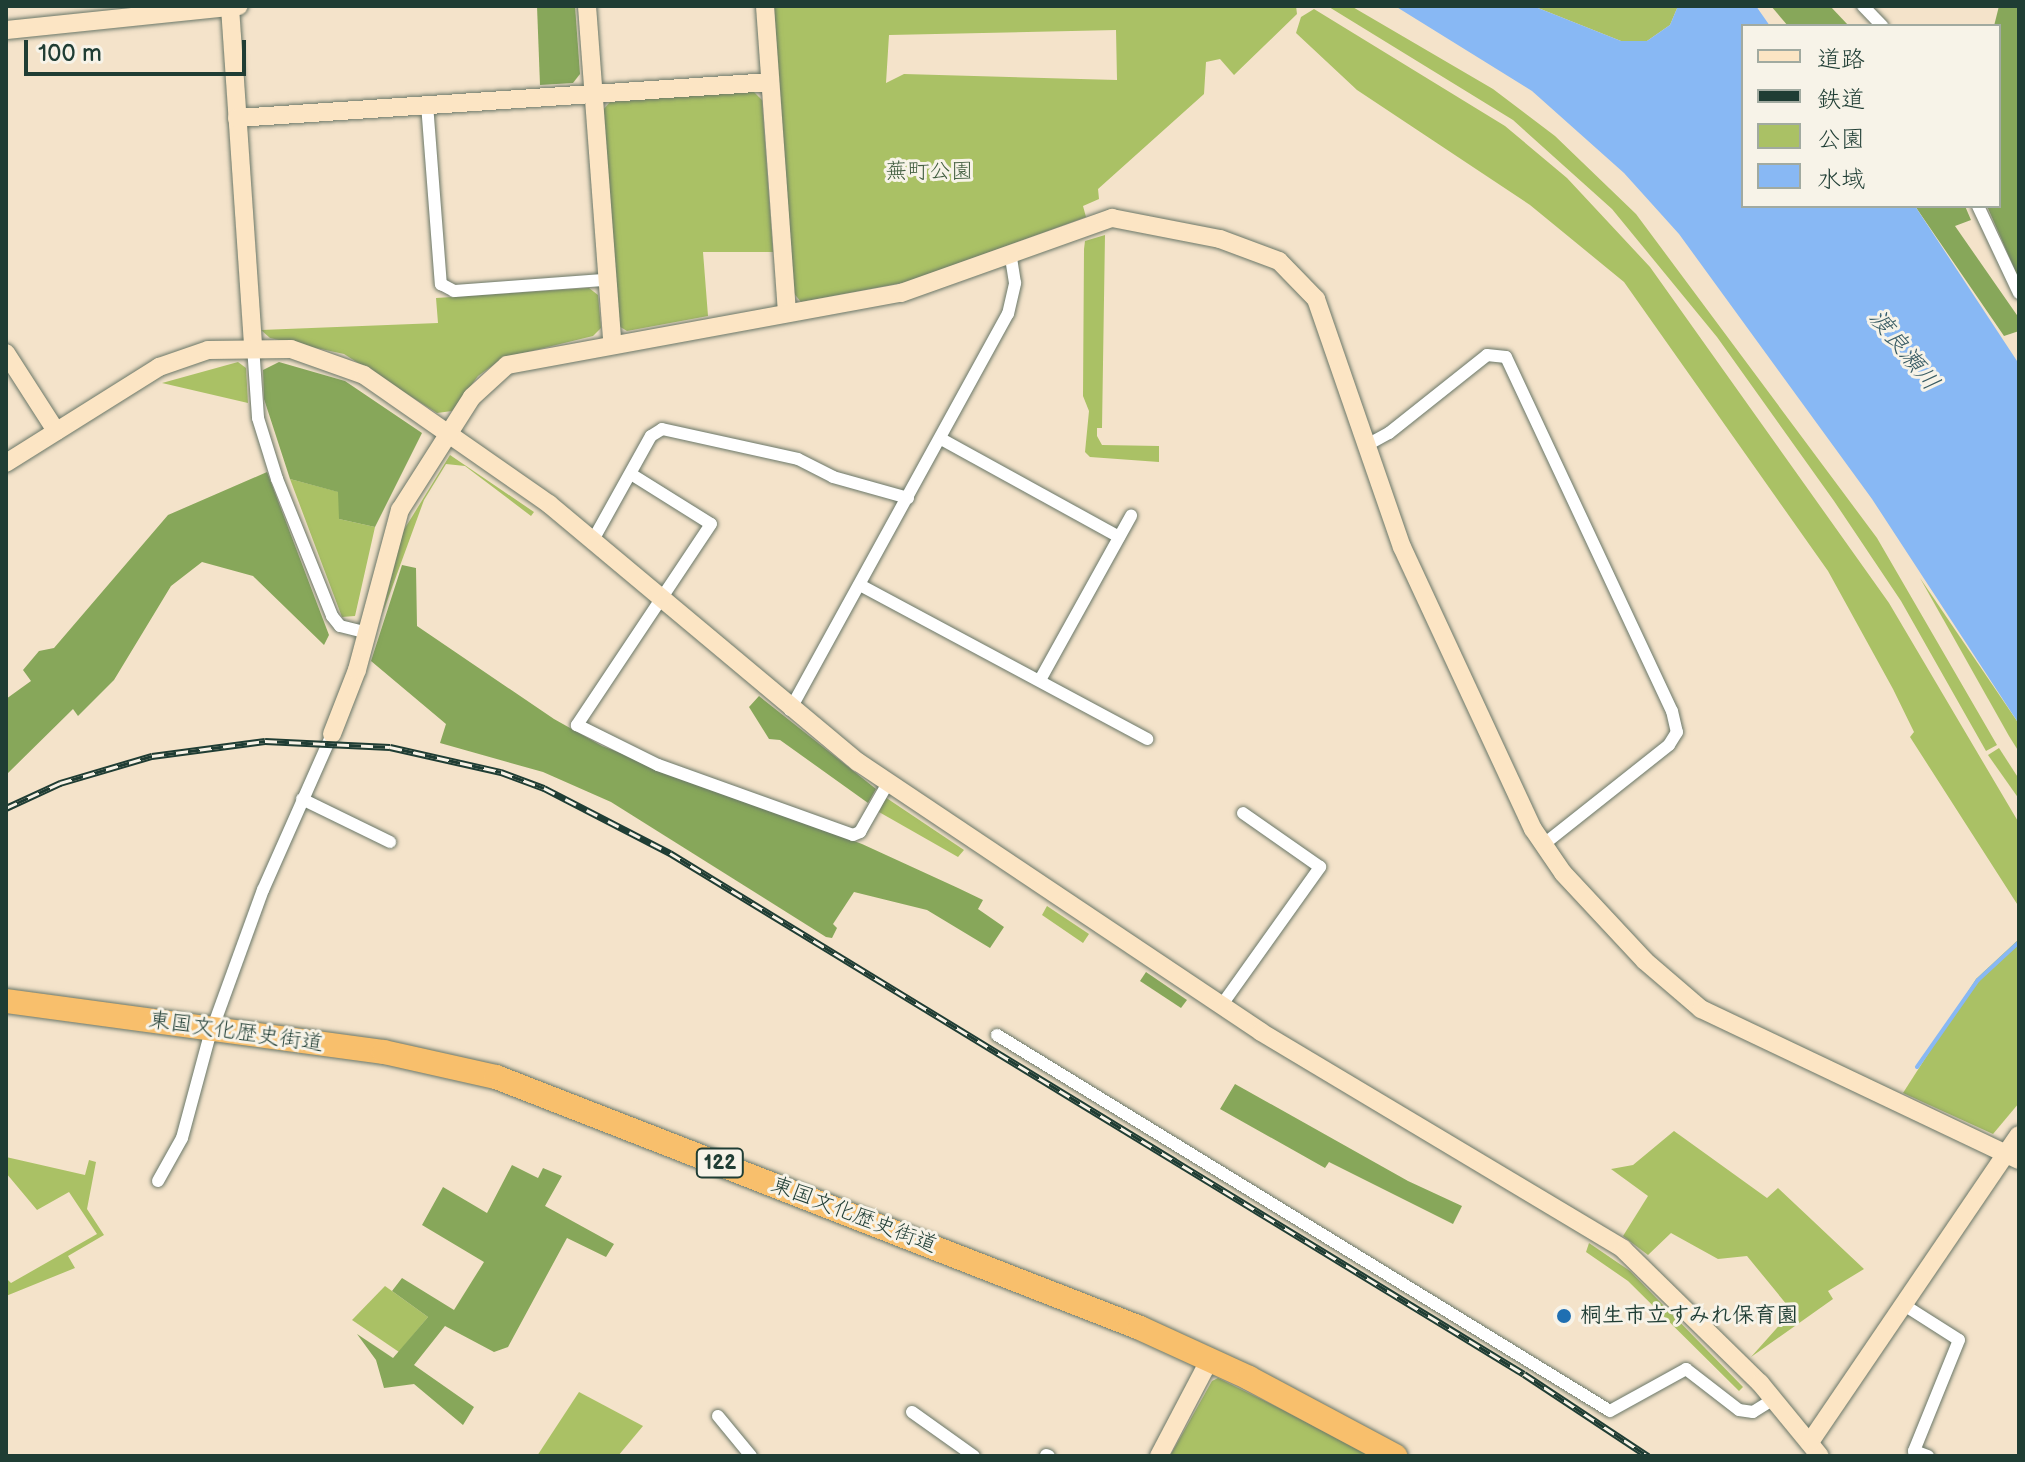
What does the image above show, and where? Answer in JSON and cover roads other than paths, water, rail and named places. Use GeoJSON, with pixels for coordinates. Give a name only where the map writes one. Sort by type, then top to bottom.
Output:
{"type":"FeatureCollection","features":[{"type":"Feature","properties":{"kind":"highway","name":"東国文化歴史街道"},"geometry":{"type":"LineString","coordinates":[[6,1001],[417,1057],[496,1077],[1062,1296],[1210,1359],[1395,1456]]}},
{"type":"Feature","properties":{"kind":"street"},"geometry":{"type":"LineString","coordinates":[[587,6],[604,280],[612,342]]}},
{"type":"Feature","properties":{"kind":"street"},"geometry":{"type":"LineString","coordinates":[[765,6],[787,312]]}},
{"type":"Feature","properties":{"kind":"street"},"geometry":{"type":"LineString","coordinates":[[1863,6],[1880,24]]}},
{"type":"Feature","properties":{"kind":"street"},"geometry":{"type":"LineString","coordinates":[[6,30],[236,7],[237,118],[258,418],[277,479],[332,616],[340,626],[368,633]]}},
{"type":"Feature","properties":{"kind":"street"},"geometry":{"type":"LineString","coordinates":[[237,118],[770,82]]}},
{"type":"Feature","properties":{"kind":"street"},"geometry":{"type":"LineString","coordinates":[[427,104],[441,284],[454,291],[604,280]]}},
{"type":"Feature","properties":{"kind":"street"},"geometry":{"type":"LineString","coordinates":[[1979,208],[2019,293]]}},
{"type":"Feature","properties":{"kind":"street"},"geometry":{"type":"LineString","coordinates":[[158,1181],[182,1138],[213,1029],[302,799],[332,734],[368,633],[400,510],[447,432],[484,383],[507,365],[612,342],[901,293],[1118,217],[1267,254],[1291,269],[1316,299],[1414,574],[1543,845],[1645,961],[1701,1009],[2013,1156]]}},
{"type":"Feature","properties":{"kind":"street"},"geometry":{"type":"LineString","coordinates":[[790,710],[1008,314],[1015,283],[1011,257]]}},
{"type":"Feature","properties":{"kind":"street"},"geometry":{"type":"LineString","coordinates":[[6,463],[159,367],[208,350],[253,346],[291,349],[342,364],[447,432],[593,540],[790,710],[888,783],[1221,1006],[1623,1249],[1774,1399],[1815,1449],[1904,1305],[2013,1156],[2019,1135]]}},
{"type":"Feature","properties":{"kind":"street"},"geometry":{"type":"LineString","coordinates":[[6,353],[56,431]]}},
{"type":"Feature","properties":{"kind":"street"},"geometry":{"type":"LineString","coordinates":[[1367,445],[1389,433],[1487,355],[1506,357],[1672,711],[1677,732],[1669,745],[1543,845]]}},
{"type":"Feature","properties":{"kind":"street"},"geometry":{"type":"LineString","coordinates":[[593,540],[651,436],[662,429],[798,459],[833,477],[908,498]]}},
{"type":"Feature","properties":{"kind":"street"},"geometry":{"type":"LineString","coordinates":[[941,439],[1119,537]]}},
{"type":"Feature","properties":{"kind":"street"},"geometry":{"type":"LineString","coordinates":[[631,474],[711,524],[577,725],[658,765],[853,835],[860,832],[888,783]]}},
{"type":"Feature","properties":{"kind":"street"},"geometry":{"type":"LineString","coordinates":[[1040,680],[1131,516]]}},
{"type":"Feature","properties":{"kind":"street"},"geometry":{"type":"LineString","coordinates":[[860,585],[1147,739]]}},
{"type":"Feature","properties":{"kind":"street"},"geometry":{"type":"LineString","coordinates":[[302,799],[390,842]]}},
{"type":"Feature","properties":{"kind":"street"},"geometry":{"type":"LineString","coordinates":[[1221,1006],[1320,867],[1243,813]]}},
{"type":"Feature","properties":{"kind":"street"},"geometry":{"type":"LineString","coordinates":[[997,1035],[1610,1411],[1686,1369],[1739,1410],[1753,1412],[1774,1399]]}},
{"type":"Feature","properties":{"kind":"street"},"geometry":{"type":"LineString","coordinates":[[1904,1305],[1959,1340],[1914,1451],[1928,1456]]}},
{"type":"Feature","properties":{"kind":"street"},"geometry":{"type":"LineString","coordinates":[[1159,1456],[1210,1359]]}},
{"type":"Feature","properties":{"kind":"street"},"geometry":{"type":"LineString","coordinates":[[912,1412],[974,1456]]}},
{"type":"Feature","properties":{"kind":"street"},"geometry":{"type":"LineString","coordinates":[[718,1416],[751,1456]]}},
{"type":"Feature","properties":{"kind":"water","name":"渡良瀬川"},"geometry":{"type":"Polygon","coordinates":[[[1395,6],[1533,6],[1621,41],[1647,41],[1670,25],[1678,6],[1756,6],[1769,24],[1741,24],[1741,208],[1916,208],[2019,364],[2019,724],[1872,499],[1679,234],[1624,173],[1532,91],[1395,6]]]}},
{"type":"Feature","properties":{"kind":"waterway"},"geometry":{"type":"LineString","coordinates":[[1917,1067],[1978,980],[2019,942]]}},
{"type":"Feature","properties":{"kind":"railway"},"geometry":{"type":"LineString","coordinates":[[6,808],[60,783],[152,756],[265,741],[390,747],[501,772],[544,788],[670,853],[1524,1374],[1648,1456]]}},
{"type":"Feature","properties":{"kind":"place","name":"桐生市立すみれ保育園"},"geometry":{"type":"Point","coordinates":[1564,1316]}},
{"type":"Feature","properties":{"kind":"park label","name":"蕪町公園"},"geometry":{"type":"Point","coordinates":[929,172]}}]}
